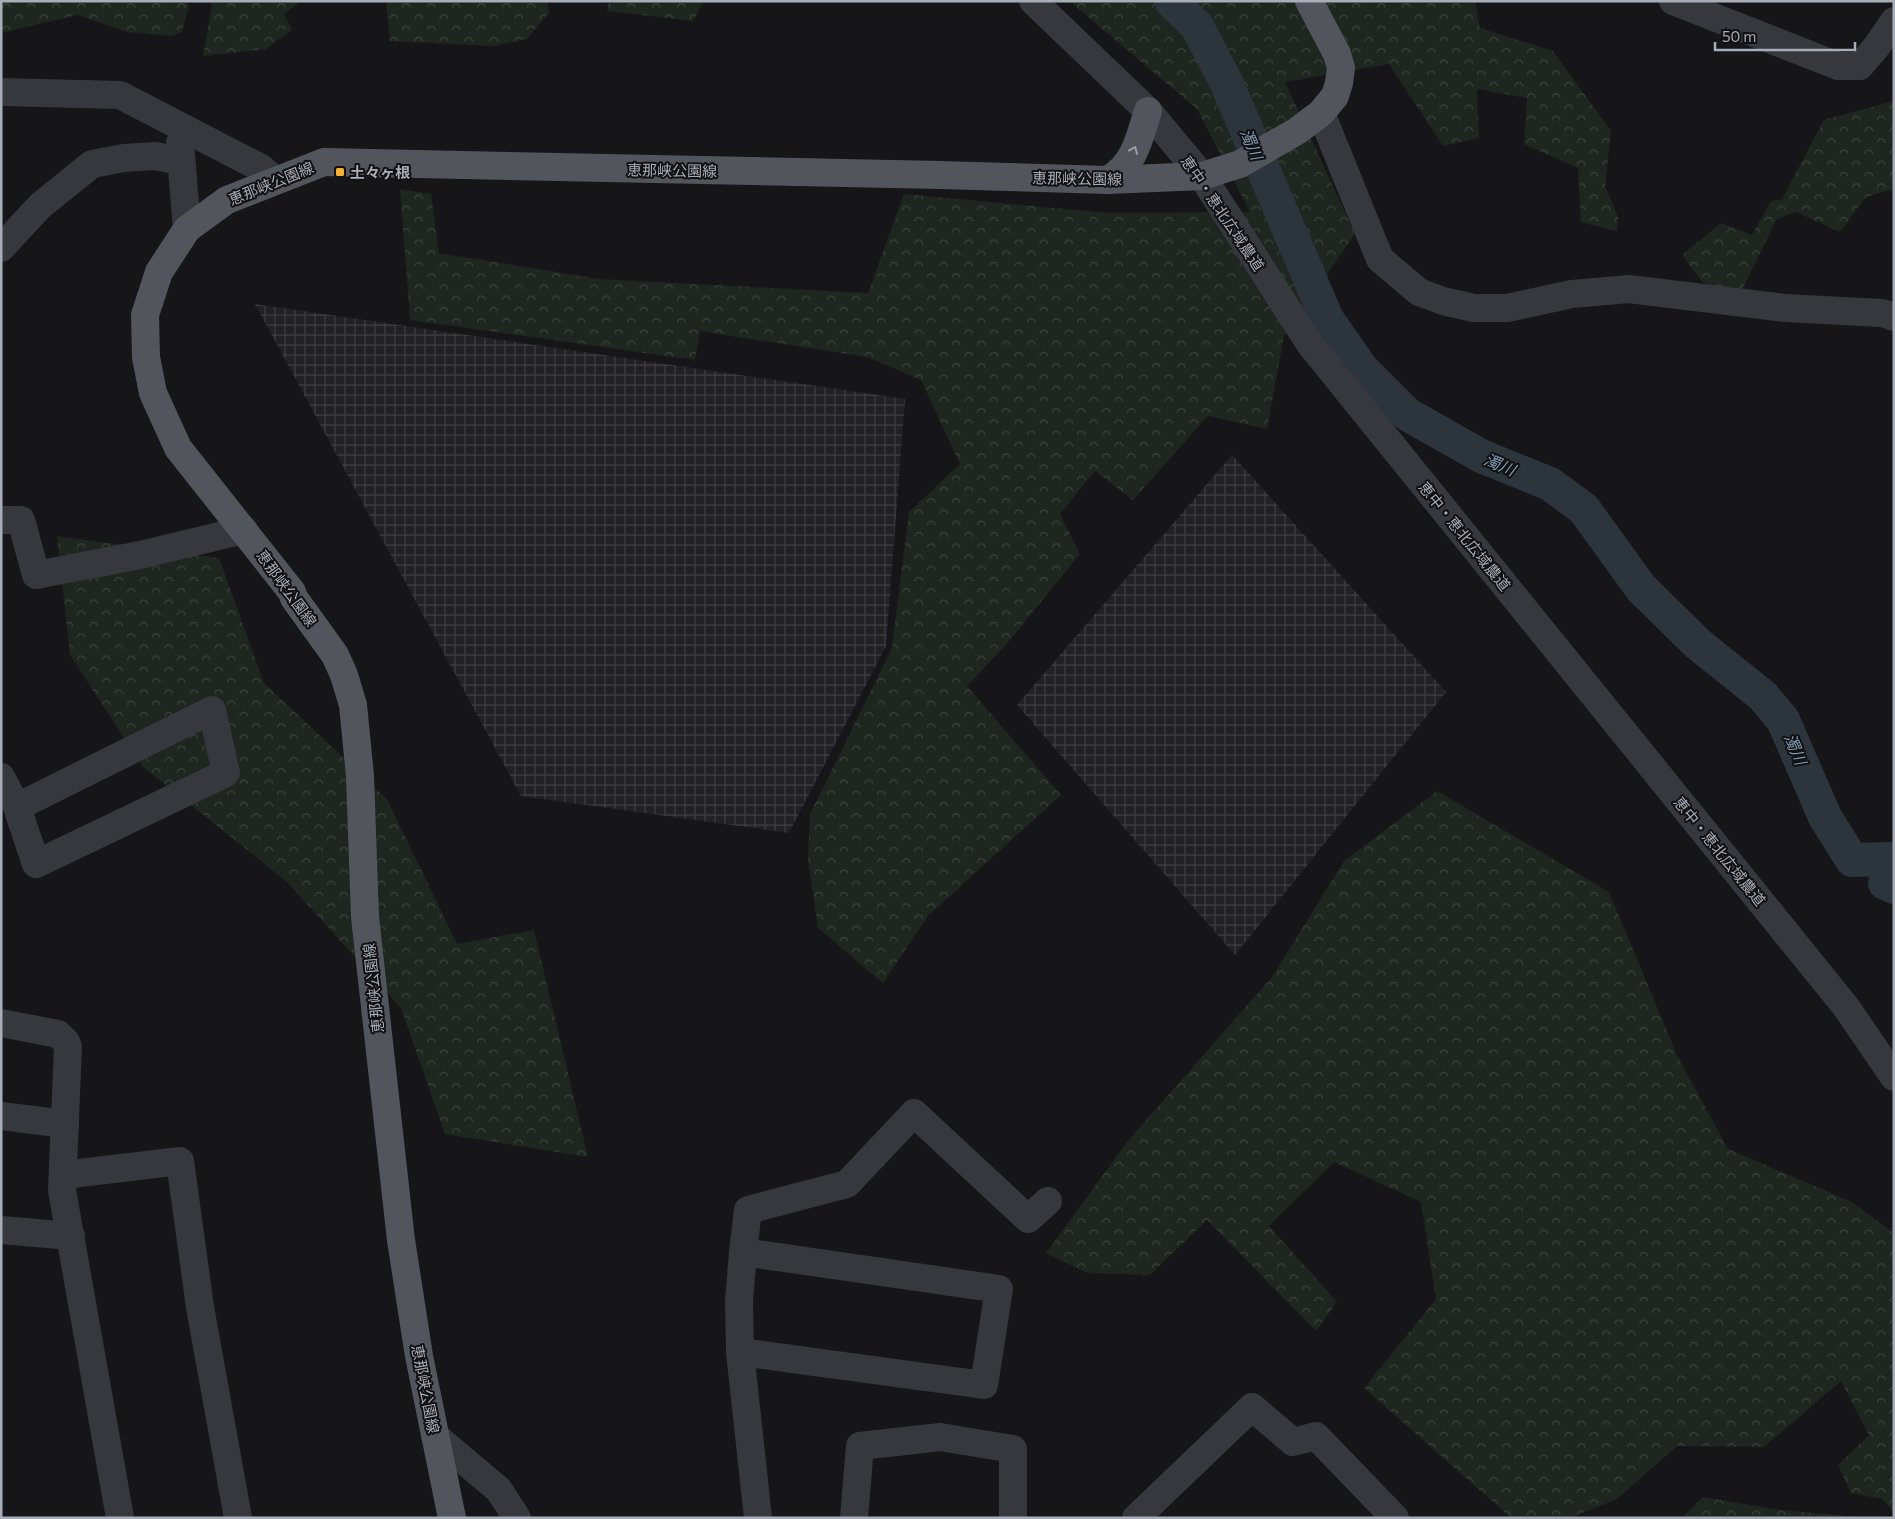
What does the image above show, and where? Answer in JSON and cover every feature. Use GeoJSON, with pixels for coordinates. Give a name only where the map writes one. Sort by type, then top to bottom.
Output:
{"type":"FeatureCollection","features":[{"type":"Feature","properties":{"kind":"main road","name":"恵那峡公園線"},"geometry":{"type":"LineString","coordinates":[[452,1518],[419,1356],[399,1221],[365,917],[360,776],[353,705],[344,675],[335,656],[294,598],[292,592],[178,448],[153,393],[146,357],[145,315],[159,272],[187,229],[227,200],[324,162],[1108,180],[1202,176],[1240,164],[1297,131],[1321,113],[1335,96],[1340,83],[1341,68],[1337,54],[1309,1]]}},
{"type":"Feature","properties":{"kind":"main road"},"geometry":{"type":"LineString","coordinates":[[1108,180],[1120,173],[1134,154],[1148,111]]}},
{"type":"Feature","properties":{"kind":"street","name":"恵中・恵北広域農道"},"geometry":{"type":"LineString","coordinates":[[1033,1],[1148,111],[1202,176],[1310,344],[1846,1007],[1894,1077]]}},
{"type":"Feature","properties":{"kind":"street"},"geometry":{"type":"LineString","coordinates":[[1673,1],[1838,66],[1860,66],[1877,46],[1894,21]]}},
{"type":"Feature","properties":{"kind":"street"},"geometry":{"type":"LineString","coordinates":[[1,92],[120,95],[261,168],[275,180]]}},
{"type":"Feature","properties":{"kind":"street"},"geometry":{"type":"LineString","coordinates":[[1321,113],[1380,259],[1419,292],[1443,301],[1474,308],[1507,308],[1572,294],[1629,289],[1785,308],[1882,313],[1894,317]]}},
{"type":"Feature","properties":{"kind":"street"},"geometry":{"type":"LineString","coordinates":[[179,126],[180,161],[187,229]]}},
{"type":"Feature","properties":{"kind":"street"},"geometry":{"type":"LineString","coordinates":[[1,248],[40,206],[92,164],[147,156],[180,161]]}},
{"type":"Feature","properties":{"kind":"street"},"geometry":{"type":"LineString","coordinates":[[1,520],[20,520],[36,575],[140,555],[244,530]]}},
{"type":"Feature","properties":{"kind":"street"},"geometry":{"type":"LineString","coordinates":[[1,777],[17,808],[36,864],[226,773],[212,710],[17,808]]}},
{"type":"Feature","properties":{"kind":"street"},"geometry":{"type":"LineString","coordinates":[[1,1023],[58,1034],[68,1047],[62,1190],[120,1518]]}},
{"type":"Feature","properties":{"kind":"street"},"geometry":{"type":"LineString","coordinates":[[758,1518],[740,1352],[740,1301],[748,1210],[847,1184],[914,1113],[1028,1219],[1048,1201]]}},
{"type":"Feature","properties":{"kind":"street"},"geometry":{"type":"LineString","coordinates":[[1,1116],[65,1124]]}},
{"type":"Feature","properties":{"kind":"street"},"geometry":{"type":"LineString","coordinates":[[63,1175],[180,1161],[200,1307],[238,1518]]}},
{"type":"Feature","properties":{"kind":"street"},"geometry":{"type":"LineString","coordinates":[[1,1230],[70,1236]]}},
{"type":"Feature","properties":{"kind":"street"},"geometry":{"type":"LineString","coordinates":[[740,1352],[984,1384],[1000,1289],[743,1252]]}},
{"type":"Feature","properties":{"kind":"street"},"geometry":{"type":"LineString","coordinates":[[1136,1518],[1252,1407],[1293,1442],[1316,1436],[1395,1518]]}},
{"type":"Feature","properties":{"kind":"street"},"geometry":{"type":"LineString","coordinates":[[435,1436],[499,1490],[517,1518]]}},
{"type":"Feature","properties":{"kind":"street"},"geometry":{"type":"LineString","coordinates":[[854,1518],[860,1446],[940,1437],[1014,1449],[1013,1518]]}},
{"type":"Feature","properties":{"kind":"shaded area"},"geometry":{"type":"Polygon","coordinates":[[[255,304],[905,399],[886,646],[789,833],[521,796],[255,304]]]}},
{"type":"Feature","properties":{"kind":"shaded area"},"geometry":{"type":"Polygon","coordinates":[[[1232,455],[1446,692],[1235,955],[1017,705],[1232,455]]]}},
{"type":"Feature","properties":{"kind":"green space"},"geometry":{"type":"Polygon","coordinates":[[[1,1],[186,1],[189,5],[182,32],[172,36],[127,32],[78,15],[1,33],[1,1]]]}},
{"type":"Feature","properties":{"kind":"green space"},"geometry":{"type":"Polygon","coordinates":[[[209,1],[301,1],[284,14],[292,30],[266,49],[203,56],[212,6],[209,1]]]}},
{"type":"Feature","properties":{"kind":"green space"},"geometry":{"type":"Polygon","coordinates":[[[386,1],[548,1],[549,13],[527,39],[494,46],[390,41],[386,1]]]}},
{"type":"Feature","properties":{"kind":"green space"},"geometry":{"type":"Polygon","coordinates":[[[609,1],[704,1],[693,21],[607,11],[609,1]]]}},
{"type":"Feature","properties":{"kind":"green space"},"geometry":{"type":"Polygon","coordinates":[[[1069,1],[1475,1],[1480,28],[1553,51],[1611,131],[1605,186],[1618,217],[1617,231],[1581,222],[1578,168],[1524,144],[1527,98],[1477,89],[1479,138],[1443,146],[1389,64],[1285,82],[1355,234],[1284,336],[1267,429],[1208,416],[1133,500],[1095,471],[1060,514],[1080,554],[1005,646],[967,686],[1061,795],[928,916],[883,983],[818,928],[808,859],[810,814],[892,648],[909,512],[960,464],[921,380],[867,357],[700,331],[695,360],[410,320],[400,189],[431,194],[439,253],[599,279],[868,293],[904,194],[1109,213],[1250,212],[1197,109],[1069,1]]]}},
{"type":"Feature","properties":{"kind":"green space"},"geometry":{"type":"Polygon","coordinates":[[[1894,101],[1894,189],[1866,197],[1840,232],[1796,212],[1777,219],[1740,294],[1703,283],[1682,255],[1721,223],[1752,235],[1771,201],[1782,199],[1824,120],[1894,101]]]}},
{"type":"Feature","properties":{"kind":"green space"},"geometry":{"type":"Polygon","coordinates":[[[57,536],[219,558],[264,683],[387,799],[457,944],[534,930],[588,1157],[445,1134],[401,1008],[286,881],[143,767],[70,655],[57,536]]]}},
{"type":"Feature","properties":{"kind":"green space"},"geometry":{"type":"Polygon","coordinates":[[[1437,791],[1609,892],[1677,1055],[1728,1149],[1852,1202],[1894,1233],[1894,1512],[1882,1499],[1851,1493],[1838,1465],[1869,1435],[1841,1381],[1764,1447],[1677,1446],[1617,1499],[1570,1518],[1511,1518],[1364,1388],[1436,1299],[1421,1202],[1334,1162],[1269,1226],[1337,1302],[1316,1331],[1207,1220],[1150,1275],[1087,1273],[1046,1253],[1127,1142],[1272,977],[1344,861],[1437,791]]]}},
{"type":"Feature","properties":{"kind":"green space"},"geometry":{"type":"Polygon","coordinates":[[[1703,1497],[1780,1510],[1869,1518],[1682,1518],[1703,1497]]]}},
{"type":"Feature","properties":{"kind":"waterway","name":"濁川"},"geometry":{"type":"LineString","coordinates":[[1171,1],[1197,26],[1227,84],[1327,319],[1362,369],[1407,414],[1481,456],[1550,484],[1584,509],[1641,588],[1698,644],[1763,696],[1783,720],[1825,817],[1852,860],[1894,859]]}},
{"type":"Feature","properties":{"kind":"waterway","name":"濁川"},"geometry":{"type":"LineString","coordinates":[[1894,879],[1885,883],[1894,887]]}},
{"type":"Feature","properties":{"kind":"place","name":"土々ヶ根"},"geometry":{"type":"Point","coordinates":[340,172]}}]}
